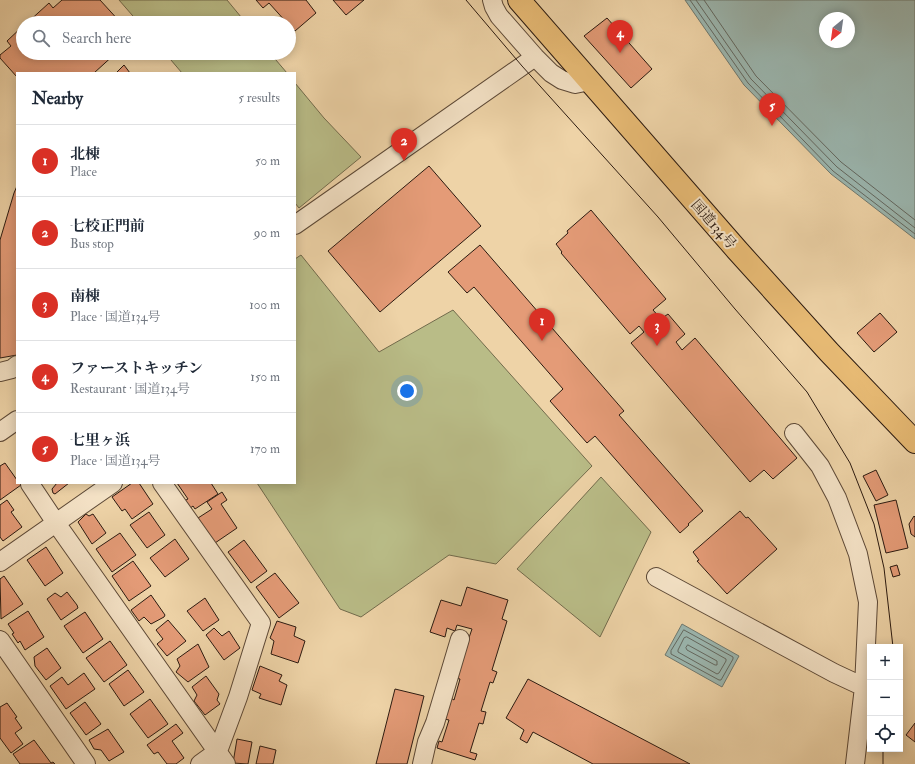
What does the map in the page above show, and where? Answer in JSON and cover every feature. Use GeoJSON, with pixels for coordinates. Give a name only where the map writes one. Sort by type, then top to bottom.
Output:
{"type":"FeatureCollection","features":[{"type":"Feature","properties":{"kind":"highway","name":"国道134号"},"geometry":{"type":"LineString","coordinates":[[519,0],[742,255],[834,357],[915,442]]}},
{"type":"Feature","properties":{"kind":"street"},"geometry":{"type":"LineString","coordinates":[[492,0],[499,16],[551,73],[562,80],[575,84],[590,81]]}},
{"type":"Feature","properties":{"kind":"street"},"geometry":{"type":"LineString","coordinates":[[296,224],[535,57]]}},
{"type":"Feature","properties":{"kind":"street"},"geometry":{"type":"LineString","coordinates":[[0,372],[12,369],[16,366]]}},
{"type":"Feature","properties":{"kind":"street"},"geometry":{"type":"LineString","coordinates":[[0,432],[16,421]]}},
{"type":"Feature","properties":{"kind":"street"},"geometry":{"type":"LineString","coordinates":[[794,433],[820,466],[837,498],[858,554],[868,602],[864,687],[855,764]]}},
{"type":"Feature","properties":{"kind":"street"},"geometry":{"type":"LineString","coordinates":[[30,484],[222,758]]}},
{"type":"Feature","properties":{"kind":"street"},"geometry":{"type":"LineString","coordinates":[[0,562],[112,484]]}},
{"type":"Feature","properties":{"kind":"street"},"geometry":{"type":"LineString","coordinates":[[163,484],[261,623],[238,697],[222,758]]}},
{"type":"Feature","properties":{"kind":"street"},"geometry":{"type":"LineString","coordinates":[[656,577],[834,673],[864,687]]}},
{"type":"Feature","properties":{"kind":"street"},"geometry":{"type":"LineString","coordinates":[[422,764],[427,742],[435,723],[460,639]]}},
{"type":"Feature","properties":{"kind":"street"},"geometry":{"type":"LineString","coordinates":[[0,640],[86,764]]}},
{"type":"Feature","properties":{"kind":"street"},"geometry":{"type":"LineString","coordinates":[[200,764],[222,758]]}},
{"type":"Feature","properties":{"kind":"green space"},"geometry":{"type":"Polygon","coordinates":[[[119,0],[227,0],[240,16],[133,16],[119,0]]]}},
{"type":"Feature","properties":{"kind":"green space"},"geometry":{"type":"Polygon","coordinates":[[[171,60],[276,60],[286,72],[181,72],[171,60]]]}},
{"type":"Feature","properties":{"kind":"green space"},"geometry":{"type":"Polygon","coordinates":[[[296,84],[324,118],[361,157],[299,208],[296,204],[296,84]]]}},
{"type":"Feature","properties":{"kind":"green space"},"geometry":{"type":"Polygon","coordinates":[[[301,255],[379,352],[453,310],[592,466],[496,564],[449,555],[361,617],[340,609],[258,484],[296,484],[296,258],[301,255]]]}},
{"type":"Feature","properties":{"kind":"green space"},"geometry":{"type":"Polygon","coordinates":[[[601,477],[651,532],[600,637],[517,569],[601,477]]]}},
{"type":"Feature","properties":{"kind":"water"},"geometry":{"type":"Polygon","coordinates":[[[685,0],[915,0],[915,239],[831,174],[744,85],[685,0]]]}},
{"type":"Feature","properties":{"kind":"water"},"geometry":{"type":"Polygon","coordinates":[[[682,624],[739,656],[722,687],[665,655],[682,624]]]}},
{"type":"Feature","properties":{"kind":"building"},"geometry":{"type":"Polygon","coordinates":[[[62,0],[100,0],[115,16],[35,16],[49,3],[53,8],[62,0]]]}},
{"type":"Feature","properties":{"kind":"building"},"geometry":{"type":"Polygon","coordinates":[[[256,0],[306,0],[316,13],[296,30],[296,16],[281,16],[269,3],[263,8],[256,0]]]}},
{"type":"Feature","properties":{"kind":"building"},"geometry":{"type":"Polygon","coordinates":[[[333,0],[364,0],[346,15],[333,0]]]}},
{"type":"Feature","properties":{"kind":"building"},"geometry":{"type":"Polygon","coordinates":[[[607,18],[652,69],[631,88],[584,36],[607,18]]]}},
{"type":"Feature","properties":{"kind":"building"},"geometry":{"type":"Polygon","coordinates":[[[16,33],[16,60],[108,60],[95,72],[16,72],[16,76],[0,58],[0,55],[11,46],[7,41],[16,33]]]}},
{"type":"Feature","properties":{"kind":"building"},"geometry":{"type":"Polygon","coordinates":[[[124,65],[129,72],[117,72],[124,65]]]}},
{"type":"Feature","properties":{"kind":"building"},"geometry":{"type":"Polygon","coordinates":[[[429,166],[481,226],[380,312],[328,251],[429,166]]]}},
{"type":"Feature","properties":{"kind":"building"},"geometry":{"type":"Polygon","coordinates":[[[16,188],[16,355],[0,358],[0,240],[16,188]]]}},
{"type":"Feature","properties":{"kind":"building"},"geometry":{"type":"Polygon","coordinates":[[[591,210],[666,299],[653,310],[661,319],[668,314],[685,334],[676,342],[682,350],[695,338],[797,458],[773,479],[764,470],[750,482],[631,343],[644,332],[639,326],[630,334],[561,253],[562,252],[556,244],[568,233],[567,231],[591,210]]]}},
{"type":"Feature","properties":{"kind":"building"},"geometry":{"type":"Polygon","coordinates":[[[480,245],[624,411],[619,415],[703,511],[680,533],[595,436],[587,443],[550,401],[563,389],[474,287],[467,293],[448,272],[480,245]]]}},
{"type":"Feature","properties":{"kind":"building"},"geometry":{"type":"Polygon","coordinates":[[[880,313],[897,332],[874,352],[857,333],[880,313]]]}},
{"type":"Feature","properties":{"kind":"building"},"geometry":{"type":"Polygon","coordinates":[[[5,463],[16,479],[16,484],[21,485],[0,500],[0,466],[5,463]]]}},
{"type":"Feature","properties":{"kind":"building"},"geometry":{"type":"Polygon","coordinates":[[[876,470],[888,495],[876,501],[863,476],[876,470]]]}},
{"type":"Feature","properties":{"kind":"building"},"geometry":{"type":"Polygon","coordinates":[[[56,484],[68,484],[55,494],[53,493],[52,489],[56,484]]]}},
{"type":"Feature","properties":{"kind":"building"},"geometry":{"type":"Polygon","coordinates":[[[131,484],[140,484],[153,504],[132,519],[125,509],[122,511],[112,497],[131,484]]]}},
{"type":"Feature","properties":{"kind":"building"},"geometry":{"type":"Polygon","coordinates":[[[178,484],[212,484],[218,494],[195,509],[193,506],[189,509],[184,501],[188,499],[178,484]]]}},
{"type":"Feature","properties":{"kind":"building"},"geometry":{"type":"Polygon","coordinates":[[[222,492],[227,500],[221,504],[237,528],[215,543],[198,518],[212,509],[207,502],[222,492]]]}},
{"type":"Feature","properties":{"kind":"building"},"geometry":{"type":"Polygon","coordinates":[[[7,500],[14,510],[11,512],[22,527],[3,541],[0,537],[0,505],[7,500]]]}},
{"type":"Feature","properties":{"kind":"building"},"geometry":{"type":"Polygon","coordinates":[[[896,500],[908,548],[886,553],[874,505],[896,500]]]}},
{"type":"Feature","properties":{"kind":"building"},"geometry":{"type":"Polygon","coordinates":[[[740,511],[746,518],[748,517],[777,549],[727,594],[697,561],[699,560],[693,552],[740,511]]]}},
{"type":"Feature","properties":{"kind":"building"},"geometry":{"type":"Polygon","coordinates":[[[149,512],[165,535],[147,548],[130,525],[149,512]]]}},
{"type":"Feature","properties":{"kind":"building"},"geometry":{"type":"Polygon","coordinates":[[[86,514],[89,516],[93,514],[106,533],[92,544],[78,522],[86,514]]]}},
{"type":"Feature","properties":{"kind":"building"},"geometry":{"type":"Polygon","coordinates":[[[914,516],[915,537],[911,534],[909,524],[914,516]]]}},
{"type":"Feature","properties":{"kind":"building"},"geometry":{"type":"Polygon","coordinates":[[[120,533],[136,555],[112,572],[96,549],[120,533]]]}},
{"type":"Feature","properties":{"kind":"building"},"geometry":{"type":"Polygon","coordinates":[[[175,539],[189,559],[165,577],[150,558],[175,539]]]}},
{"type":"Feature","properties":{"kind":"building"},"geometry":{"type":"Polygon","coordinates":[[[244,540],[267,571],[251,583],[228,552],[244,540]]]}},
{"type":"Feature","properties":{"kind":"building"},"geometry":{"type":"Polygon","coordinates":[[[46,547],[63,573],[45,586],[27,560],[46,547]]]}},
{"type":"Feature","properties":{"kind":"building"},"geometry":{"type":"Polygon","coordinates":[[[133,561],[151,586],[129,601],[112,576],[133,561]]]}},
{"type":"Feature","properties":{"kind":"building"},"geometry":{"type":"Polygon","coordinates":[[[897,565],[900,575],[893,577],[890,567],[897,565]]]}},
{"type":"Feature","properties":{"kind":"building"},"geometry":{"type":"Polygon","coordinates":[[[275,573],[299,603],[279,618],[256,587],[275,573]]]}},
{"type":"Feature","properties":{"kind":"building"},"geometry":{"type":"Polygon","coordinates":[[[4,576],[23,604],[1,619],[0,579],[4,576]]]}},
{"type":"Feature","properties":{"kind":"building"},"geometry":{"type":"Polygon","coordinates":[[[467,587],[508,600],[502,619],[507,621],[492,670],[497,672],[493,683],[490,682],[481,711],[486,712],[483,724],[479,723],[470,752],[477,754],[475,760],[437,748],[439,741],[442,742],[449,720],[444,719],[451,698],[454,700],[460,679],[455,678],[472,629],[457,625],[455,631],[447,628],[445,637],[430,632],[441,600],[461,606],[467,587]]]}},
{"type":"Feature","properties":{"kind":"building"},"geometry":{"type":"Polygon","coordinates":[[[67,592],[78,608],[61,620],[47,599],[55,593],[61,597],[67,592]]]}},
{"type":"Feature","properties":{"kind":"building"},"geometry":{"type":"Polygon","coordinates":[[[151,595],[165,615],[151,624],[144,617],[139,621],[131,610],[151,595]]]}},
{"type":"Feature","properties":{"kind":"building"},"geometry":{"type":"Polygon","coordinates":[[[205,598],[219,620],[203,631],[187,611],[205,598]]]}},
{"type":"Feature","properties":{"kind":"building"},"geometry":{"type":"Polygon","coordinates":[[[28,611],[44,637],[25,650],[20,641],[18,643],[12,634],[14,633],[8,624],[28,611]]]}},
{"type":"Feature","properties":{"kind":"building"},"geometry":{"type":"Polygon","coordinates":[[[85,612],[103,639],[83,653],[64,626],[85,612]]]}},
{"type":"Feature","properties":{"kind":"building"},"geometry":{"type":"Polygon","coordinates":[[[168,620],[186,641],[167,656],[157,644],[163,639],[156,630],[168,620]]]}},
{"type":"Feature","properties":{"kind":"building"},"geometry":{"type":"Polygon","coordinates":[[[277,621],[296,627],[294,636],[305,641],[298,663],[271,654],[274,641],[270,638],[277,621]]]}},
{"type":"Feature","properties":{"kind":"building"},"geometry":{"type":"Polygon","coordinates":[[[214,628],[222,636],[229,631],[240,648],[224,660],[206,635],[214,628]]]}},
{"type":"Feature","properties":{"kind":"building"},"geometry":{"type":"Polygon","coordinates":[[[110,641],[127,665],[104,682],[86,658],[110,641]]]}},
{"type":"Feature","properties":{"kind":"building"},"geometry":{"type":"Polygon","coordinates":[[[198,644],[209,667],[188,682],[176,672],[180,666],[177,659],[198,644]]]}},
{"type":"Feature","properties":{"kind":"building"},"geometry":{"type":"Polygon","coordinates":[[[47,648],[61,668],[46,680],[35,666],[34,657],[47,648]]]}},
{"type":"Feature","properties":{"kind":"building"},"geometry":{"type":"Polygon","coordinates":[[[260,666],[282,675],[279,681],[287,685],[281,705],[259,698],[261,694],[252,690],[260,666]]]}},
{"type":"Feature","properties":{"kind":"building"},"geometry":{"type":"Polygon","coordinates":[[[128,670],[144,692],[124,706],[109,684],[128,670]]]}},
{"type":"Feature","properties":{"kind":"building"},"geometry":{"type":"Polygon","coordinates":[[[84,673],[95,689],[66,709],[50,686],[62,677],[68,685],[84,673]]]}},
{"type":"Feature","properties":{"kind":"building"},"geometry":{"type":"Polygon","coordinates":[[[206,676],[219,694],[217,700],[220,704],[205,715],[194,701],[197,695],[192,687],[206,676]]]}},
{"type":"Feature","properties":{"kind":"building"},"geometry":{"type":"Polygon","coordinates":[[[528,679],[690,764],[593,764],[533,732],[527,743],[520,739],[524,730],[506,718],[528,679]]]}},
{"type":"Feature","properties":{"kind":"building"},"geometry":{"type":"Polygon","coordinates":[[[395,689],[424,696],[407,764],[376,764],[395,689]]]}},
{"type":"Feature","properties":{"kind":"building"},"geometry":{"type":"Polygon","coordinates":[[[150,699],[168,724],[148,738],[130,714],[150,699]]]}},
{"type":"Feature","properties":{"kind":"building"},"geometry":{"type":"Polygon","coordinates":[[[85,702],[101,724],[86,735],[70,713],[85,702]]]}},
{"type":"Feature","properties":{"kind":"building"},"geometry":{"type":"Polygon","coordinates":[[[7,703],[17,717],[15,718],[22,728],[15,733],[23,744],[11,753],[0,738],[0,707],[7,703]]]}},
{"type":"Feature","properties":{"kind":"building"},"geometry":{"type":"Polygon","coordinates":[[[915,723],[915,742],[906,735],[915,723]]]}},
{"type":"Feature","properties":{"kind":"building"},"geometry":{"type":"Polygon","coordinates":[[[176,724],[183,733],[172,741],[184,758],[176,764],[167,764],[158,752],[154,754],[147,745],[176,724]]]}},
{"type":"Feature","properties":{"kind":"building"},"geometry":{"type":"Polygon","coordinates":[[[108,729],[124,752],[109,761],[101,750],[94,749],[89,740],[108,729]]]}},
{"type":"Feature","properties":{"kind":"building"},"geometry":{"type":"Polygon","coordinates":[[[237,739],[252,742],[248,764],[233,763],[237,739]]]}},
{"type":"Feature","properties":{"kind":"building"},"geometry":{"type":"Polygon","coordinates":[[[34,740],[51,763],[53,762],[55,764],[20,764],[13,754],[34,740]]]}},
{"type":"Feature","properties":{"kind":"building"},"geometry":{"type":"Polygon","coordinates":[[[260,746],[276,750],[273,764],[256,764],[260,746]]]}},
{"type":"Feature","properties":{"kind":"tram line"},"geometry":{"type":"LineString","coordinates":[[466,0],[522,66],[658,217],[807,392],[850,463],[874,524],[884,568],[893,644]]}},
{"type":"Feature","properties":{"kind":"tram line"},"geometry":{"type":"LineString","coordinates":[[883,752],[883,764]]}},
{"type":"Feature","properties":{"kind":"place","name":"ファーストキッチン"},"geometry":{"type":"Point","coordinates":[620,53]}},
{"type":"Feature","properties":{"kind":"place","name":"七里ヶ浜"},"geometry":{"type":"Point","coordinates":[772,126]}},
{"type":"Feature","properties":{"kind":"place","name":"七校正門前"},"geometry":{"type":"Point","coordinates":[404,161]}},
{"type":"Feature","properties":{"kind":"place","name":"北棟"},"geometry":{"type":"Point","coordinates":[542,341]}},
{"type":"Feature","properties":{"kind":"place","name":"南棟"},"geometry":{"type":"Point","coordinates":[657,346]}}]}
